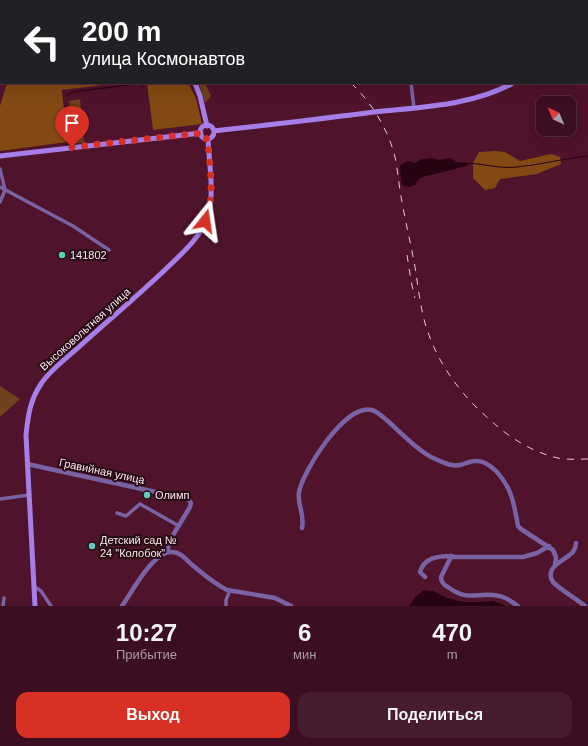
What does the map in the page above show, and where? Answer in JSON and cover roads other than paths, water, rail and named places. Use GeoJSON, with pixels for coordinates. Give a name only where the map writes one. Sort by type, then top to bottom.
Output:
{"type":"FeatureCollection","features":[{"type":"Feature","properties":{"kind":"main road"},"geometry":{"type":"LineString","coordinates":[[195,84],[202,101],[206,126]]}},
{"type":"Feature","properties":{"kind":"main road"},"geometry":{"type":"LineString","coordinates":[[214,131],[414,108],[467,100],[492,93],[503,86]]}},
{"type":"Feature","properties":{"kind":"main road"},"geometry":{"type":"LineString","coordinates":[[206,126],[211,127],[214,131]]}},
{"type":"Feature","properties":{"kind":"main road"},"geometry":{"type":"LineString","coordinates":[[206,126],[202,128],[201,133],[203,138],[208,139],[213,137],[214,131]]}},
{"type":"Feature","properties":{"kind":"main road"},"geometry":{"type":"LineString","coordinates":[[0,156],[15,156],[201,133]]}},
{"type":"Feature","properties":{"kind":"main road","name":"Высоковольтная улица"},"geometry":{"type":"LineString","coordinates":[[35,606],[26,435],[29,410],[34,395],[42,382],[98,329],[168,267],[201,231],[209,212],[212,193],[208,139]]}},
{"type":"Feature","properties":{"kind":"street"},"geometry":{"type":"LineString","coordinates":[[411,84],[414,108]]}},
{"type":"Feature","properties":{"kind":"street"},"geometry":{"type":"LineString","coordinates":[[0,169],[5,190],[0,202]]}},
{"type":"Feature","properties":{"kind":"street"},"geometry":{"type":"LineString","coordinates":[[0,187],[73,226],[109,250]]}},
{"type":"Feature","properties":{"kind":"street"},"geometry":{"type":"LineString","coordinates":[[302,528],[304,522],[299,495],[304,478],[310,466],[338,427],[356,413],[373,410],[426,454],[441,462],[451,465],[458,465],[476,460],[482,461],[491,466],[502,477],[508,486],[514,502],[518,526],[553,550],[556,556],[551,576],[553,582],[585,606]]}},
{"type":"Feature","properties":{"kind":"street","name":"Гравийная улица"},"geometry":{"type":"LineString","coordinates":[[27,464],[186,498],[190,500],[191,503],[179,526]]}},
{"type":"Feature","properties":{"kind":"street"},"geometry":{"type":"LineString","coordinates":[[0,499],[29,495]]}},
{"type":"Feature","properties":{"kind":"street"},"geometry":{"type":"LineString","coordinates":[[117,513],[126,516],[140,504],[179,526],[170,540],[167,552]]}},
{"type":"Feature","properties":{"kind":"street"},"geometry":{"type":"LineString","coordinates":[[555,564],[572,553],[576,543]]}},
{"type":"Feature","properties":{"kind":"street"},"geometry":{"type":"LineString","coordinates":[[425,577],[420,572],[423,565],[427,561],[440,556],[523,557],[537,553],[549,546]]}},
{"type":"Feature","properties":{"kind":"street"},"geometry":{"type":"LineString","coordinates":[[122,606],[151,564],[160,555],[167,552],[182,555],[215,584],[230,590],[275,598],[291,606]]}},
{"type":"Feature","properties":{"kind":"street"},"geometry":{"type":"LineString","coordinates":[[452,556],[441,577],[441,581],[444,584],[461,595],[497,595],[504,597],[518,606]]}},
{"type":"Feature","properties":{"kind":"street"},"geometry":{"type":"LineString","coordinates":[[35,587],[41,591],[51,606]]}},
{"type":"Feature","properties":{"kind":"street"},"geometry":{"type":"LineString","coordinates":[[226,606],[226,600],[230,590]]}},
{"type":"Feature","properties":{"kind":"street"},"geometry":{"type":"LineString","coordinates":[[3,606],[4,598]]}},
{"type":"Feature","properties":{"kind":"waterway"},"geometry":{"type":"LineString","coordinates":[[67,96],[72,92],[138,84],[143,87]]}},
{"type":"Feature","properties":{"kind":"waterway"},"geometry":{"type":"LineString","coordinates":[[468,163],[511,167],[588,156]]}},
{"type":"Feature","properties":{"kind":"railway"},"geometry":{"type":"LineString","coordinates":[[352,84],[366,99],[378,117],[384,127],[392,147],[423,316],[435,350],[442,363],[467,398],[495,425],[511,437],[538,452],[558,458],[588,459]]}},
{"type":"Feature","properties":{"kind":"railway"},"geometry":{"type":"LineString","coordinates":[[407,255],[415,298]]}},
{"type":"Feature","properties":{"kind":"place","name":"141802"},"geometry":{"type":"Point","coordinates":[62,255]}},
{"type":"Feature","properties":{"kind":"place","name":"Олимп"},"geometry":{"type":"Point","coordinates":[147,495]}},
{"type":"Feature","properties":{"kind":"place","name":"Детский сад № 24 \"Колобок\""},"geometry":{"type":"Point","coordinates":[92,546]}}]}
